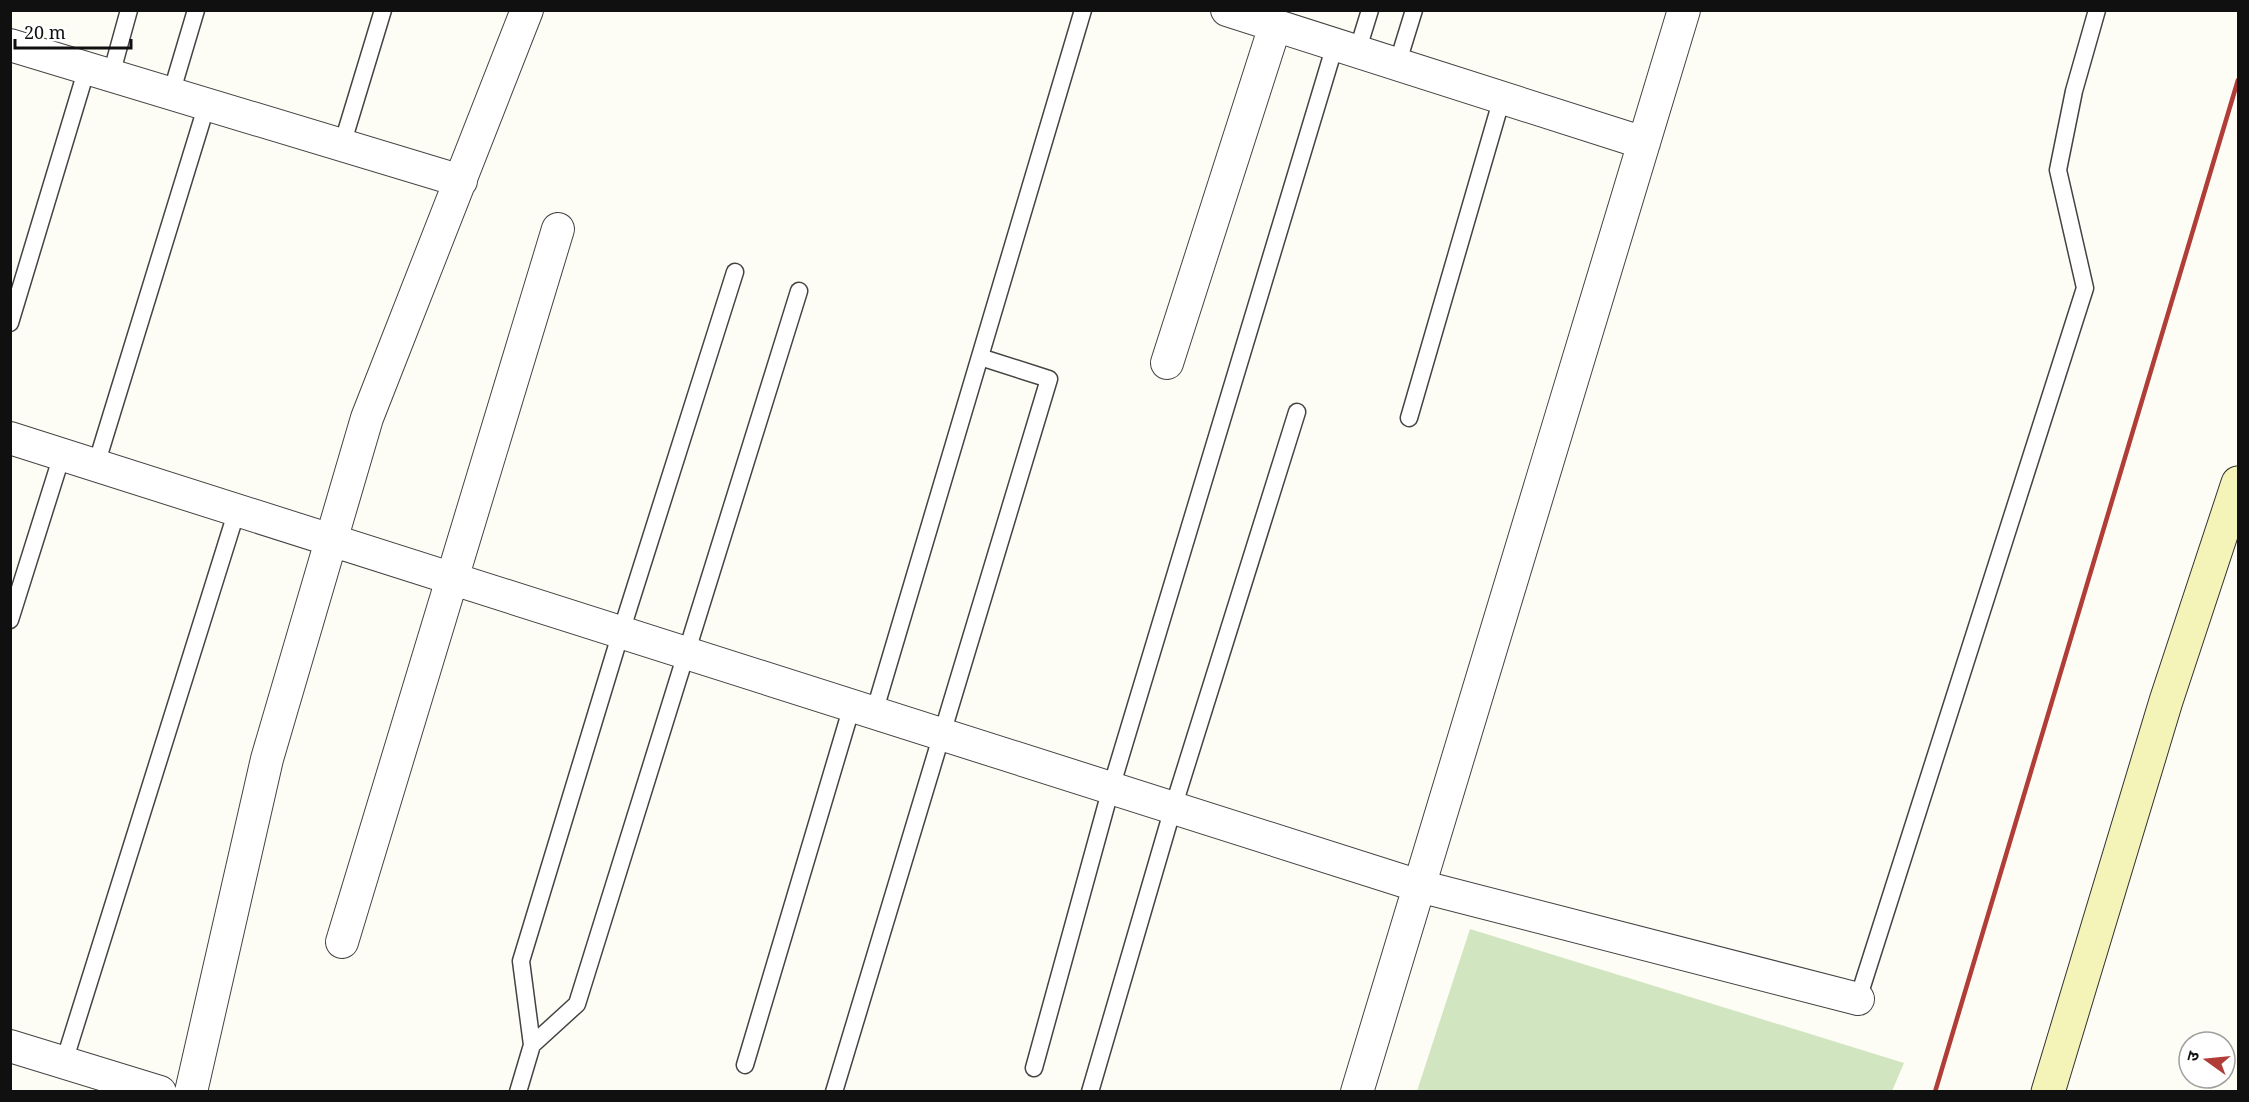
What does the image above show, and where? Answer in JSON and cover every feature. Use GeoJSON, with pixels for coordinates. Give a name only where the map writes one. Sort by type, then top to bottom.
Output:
{"type":"FeatureCollection","features":[{"type":"Feature","properties":{"kind":"main road"},"geometry":{"type":"LineString","coordinates":[[2048,1092],[2166,701],[2238,483]]}},
{"type":"Feature","properties":{"kind":"street"},"geometry":{"type":"LineString","coordinates":[[191,1092],[267,759],[367,418],[527,10]]}},
{"type":"Feature","properties":{"kind":"street"},"geometry":{"type":"LineString","coordinates":[[1227,10],[1644,143]]}},
{"type":"Feature","properties":{"kind":"street"},"geometry":{"type":"LineString","coordinates":[[1357,1092],[1684,10]]}},
{"type":"Feature","properties":{"kind":"street"},"geometry":{"type":"LineString","coordinates":[[1167,363],[1275,26]]}},
{"type":"Feature","properties":{"kind":"street"},"geometry":{"type":"LineString","coordinates":[[10,45],[461,181]]}},
{"type":"Feature","properties":{"kind":"street"},"geometry":{"type":"LineString","coordinates":[[342,942],[558,229]]}},
{"type":"Feature","properties":{"kind":"street"},"geometry":{"type":"LineString","coordinates":[[10,438],[1419,886],[1858,999]]}},
{"type":"Feature","properties":{"kind":"street"},"geometry":{"type":"LineString","coordinates":[[10,1046],[160,1092]]}},
{"type":"Feature","properties":{"kind":"lane"},"geometry":{"type":"LineString","coordinates":[[10,323],[99,72],[129,10]]}},
{"type":"Feature","properties":{"kind":"lane"},"geometry":{"type":"LineString","coordinates":[[171,94],[196,10]]}},
{"type":"Feature","properties":{"kind":"lane"},"geometry":{"type":"LineString","coordinates":[[342,145],[383,10]]}},
{"type":"Feature","properties":{"kind":"lane"},"geometry":{"type":"LineString","coordinates":[[745,1065],[980,357],[1083,10]]}},
{"type":"Feature","properties":{"kind":"lane"},"geometry":{"type":"LineString","coordinates":[[1034,1068],[1112,788],[1346,48],[1370,10]]}},
{"type":"Feature","properties":{"kind":"lane"},"geometry":{"type":"LineString","coordinates":[[1397,65],[1414,10]]}},
{"type":"Feature","properties":{"kind":"lane"},"geometry":{"type":"LineString","coordinates":[[1858,999],[2085,288],[2058,170],[2074,91],[2097,10]]}},
{"type":"Feature","properties":{"kind":"lane"},"geometry":{"type":"LineString","coordinates":[[1409,418],[1502,98]]}},
{"type":"Feature","properties":{"kind":"lane"},"geometry":{"type":"LineString","coordinates":[[96,465],[207,104]]}},
{"type":"Feature","properties":{"kind":"lane"},"geometry":{"type":"LineString","coordinates":[[518,1092],[532,1045],[521,961],[621,632],[735,272]]}},
{"type":"Feature","properties":{"kind":"lane"},"geometry":{"type":"LineString","coordinates":[[532,1045],[577,1004],[799,291]]}},
{"type":"Feature","properties":{"kind":"lane"},"geometry":{"type":"LineString","coordinates":[[834,1092],[1049,379],[980,357]]}},
{"type":"Feature","properties":{"kind":"lane"},"geometry":{"type":"LineString","coordinates":[[1090,1092],[1173,808],[1297,412]]}},
{"type":"Feature","properties":{"kind":"lane"},"geometry":{"type":"LineString","coordinates":[[10,620],[62,454]]}},
{"type":"Feature","properties":{"kind":"lane"},"geometry":{"type":"LineString","coordinates":[[64,1062],[237,510]]}},
{"type":"Feature","properties":{"kind":"green space"},"geometry":{"type":"Polygon","coordinates":[[[1470,929],[1904,1063],[1892,1091],[1417,1091],[1470,929]]]}},
{"type":"Feature","properties":{"kind":"railway"},"geometry":{"type":"LineString","coordinates":[[1935,1092],[2238,80]]}}]}
